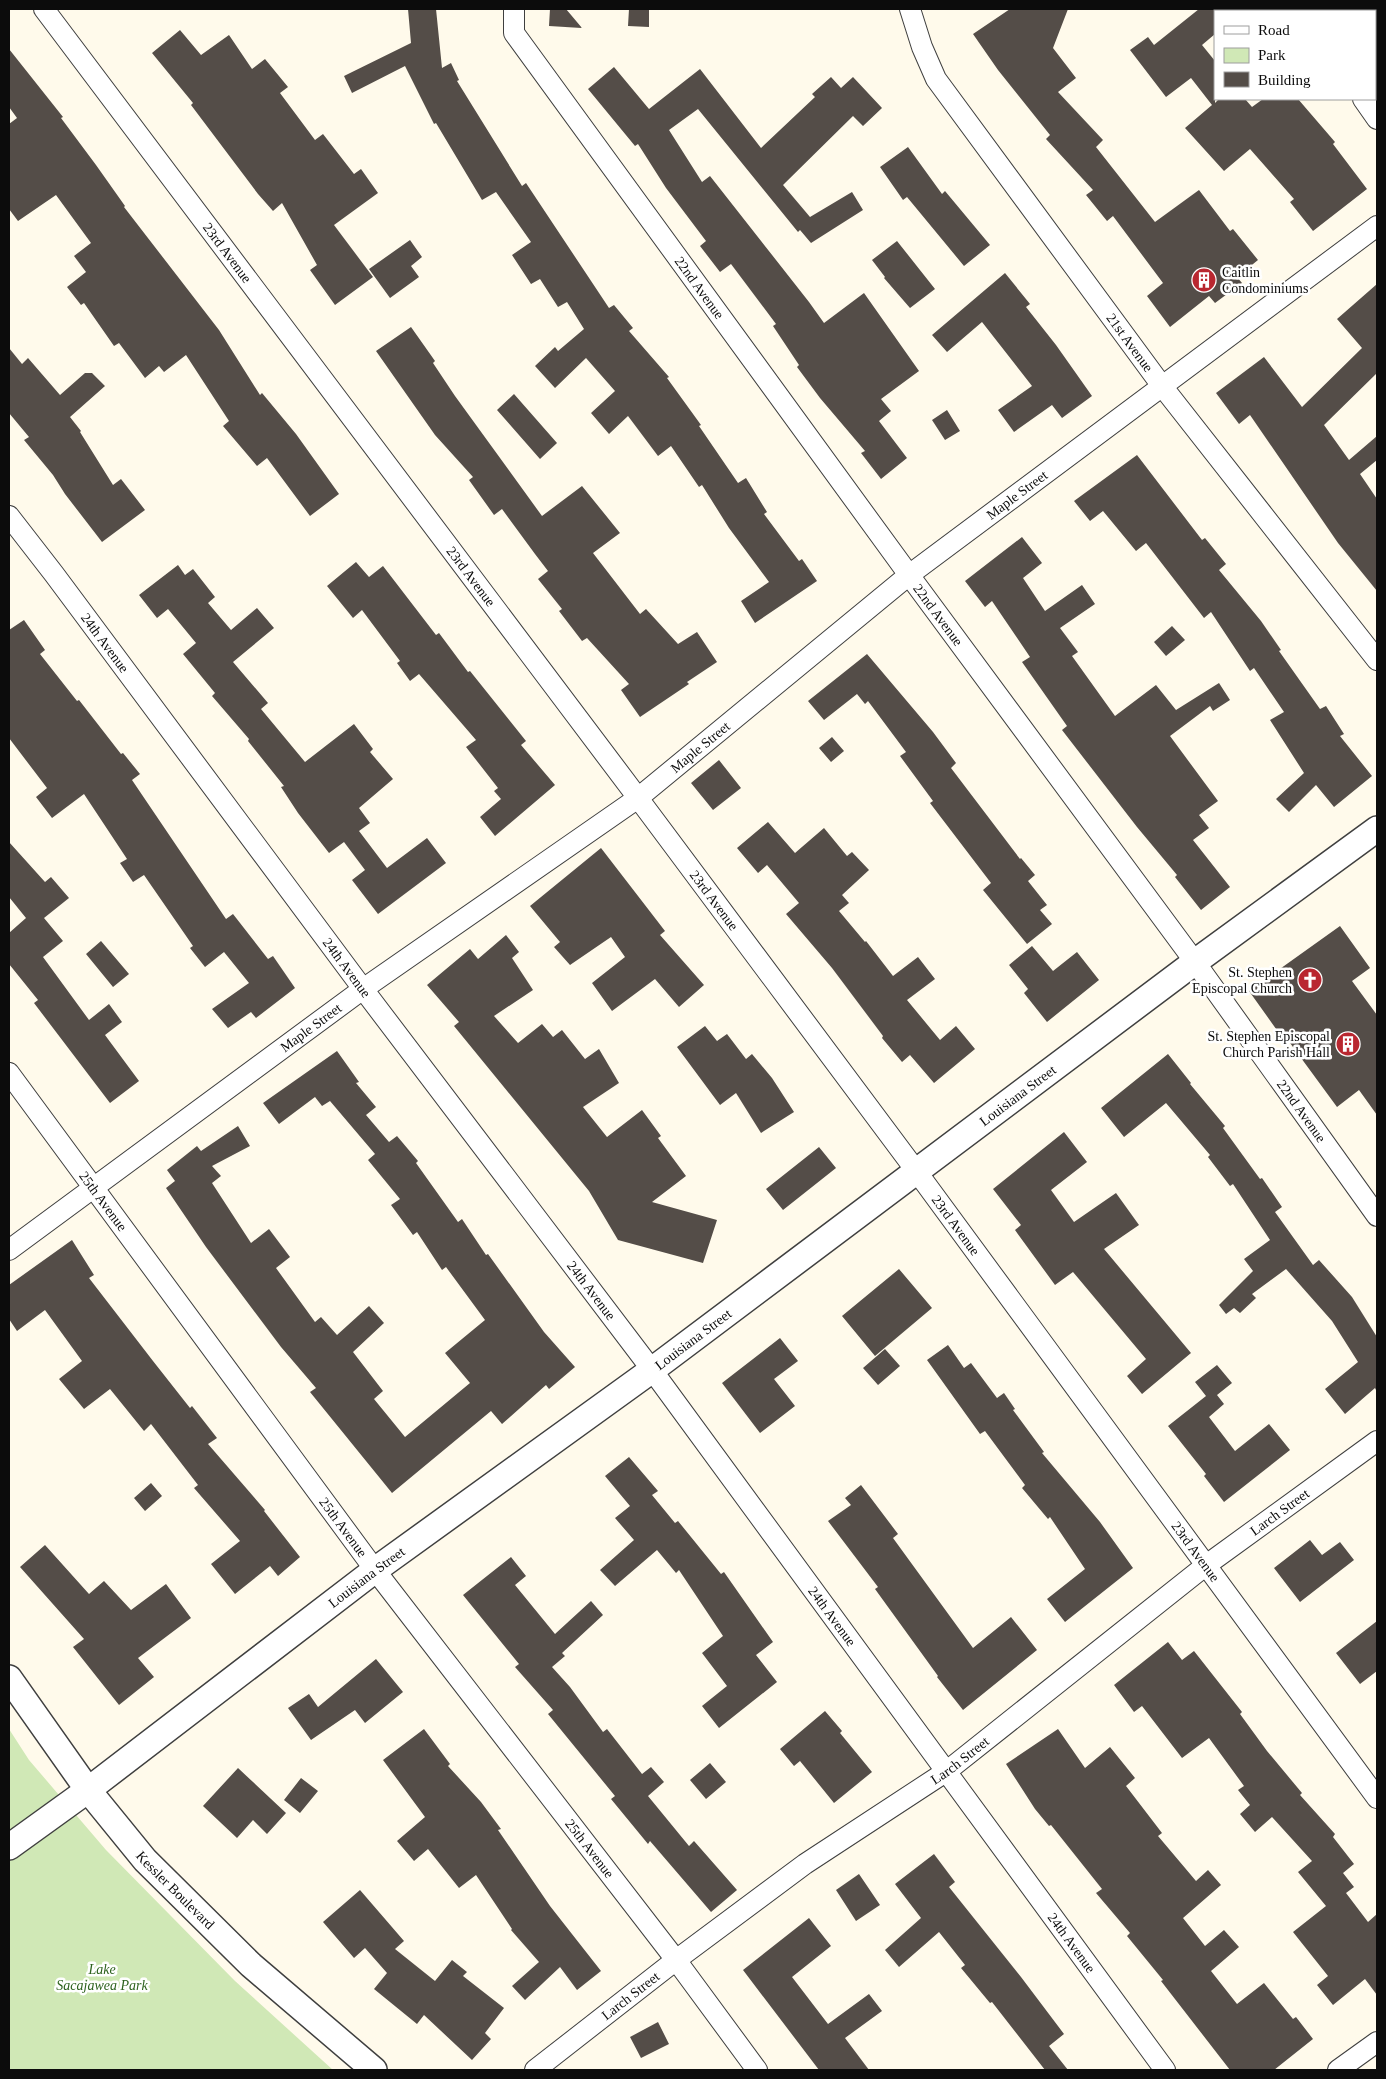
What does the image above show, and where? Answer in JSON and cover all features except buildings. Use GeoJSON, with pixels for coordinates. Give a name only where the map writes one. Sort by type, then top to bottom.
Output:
{"type":"FeatureCollection","features":[{"type":"Feature","properties":{"kind":"street","name":"23rd Avenue"},"geometry":{"type":"LineString","coordinates":[[44,9],[917,1172],[1377,1798]]}},
{"type":"Feature","properties":{"kind":"street","name":"22nd Avenue"},"geometry":{"type":"LineString","coordinates":[[514,9],[514,33],[908,575],[1195,962],[1377,1216]]}},
{"type":"Feature","properties":{"kind":"street","name":"21st Avenue"},"geometry":{"type":"LineString","coordinates":[[910,9],[922,47],[936,79],[1162,386],[1377,660]]}},
{"type":"Feature","properties":{"kind":"street"},"geometry":{"type":"LineString","coordinates":[[1364,100],[1377,119]]}},
{"type":"Feature","properties":{"kind":"street","name":"Maple Street"},"geometry":{"type":"LineString","coordinates":[[9,1250],[92,1186],[363,989],[638,798],[908,575],[1377,226]]}},
{"type":"Feature","properties":{"kind":"street","name":"24th Avenue"},"geometry":{"type":"LineString","coordinates":[[9,516],[363,989],[652,1370],[1165,2070]]}},
{"type":"Feature","properties":{"kind":"street","name":"Louisiana Street"},"geometry":{"type":"LineString","coordinates":[[9,1847],[88,1790],[375,1570],[652,1370],[1195,962],[1377,829]]}},
{"type":"Feature","properties":{"kind":"street","name":"25th Avenue"},"geometry":{"type":"LineString","coordinates":[[9,1073],[375,1570],[676,1960],[757,2070]]}},
{"type":"Feature","properties":{"kind":"street","name":"Larch Street"},"geometry":{"type":"LineString","coordinates":[[535,2070],[676,1960],[805,1864],[947,1771],[1205,1566],[1377,1441]]}},
{"type":"Feature","properties":{"kind":"street","name":"Kessler Boulevard"},"geometry":{"type":"LineString","coordinates":[[9,1678],[88,1790],[146,1860],[251,1965],[374,2070]]}},
{"type":"Feature","properties":{"kind":"street"},"geometry":{"type":"LineString","coordinates":[[1338,2070],[1377,2042]]}},
{"type":"Feature","properties":{"kind":"green space","name":"Lake Sacajawea Park"},"geometry":{"type":"Polygon","coordinates":[[[9,1729],[29,1760],[106,1850],[235,1981],[333,2070],[9,2070],[9,1729]]]}},
{"type":"Feature","properties":{"kind":"place","name":"Caitlin Condominiums"},"geometry":{"type":"Point","coordinates":[1204,280]}},
{"type":"Feature","properties":{"kind":"place","name":"St. Stephen Episcopal Church"},"geometry":{"type":"Point","coordinates":[1310,980]}},
{"type":"Feature","properties":{"kind":"place","name":"St. Stephen Episcopal Church Parish Hall"},"geometry":{"type":"Point","coordinates":[1348,1044]}}]}
